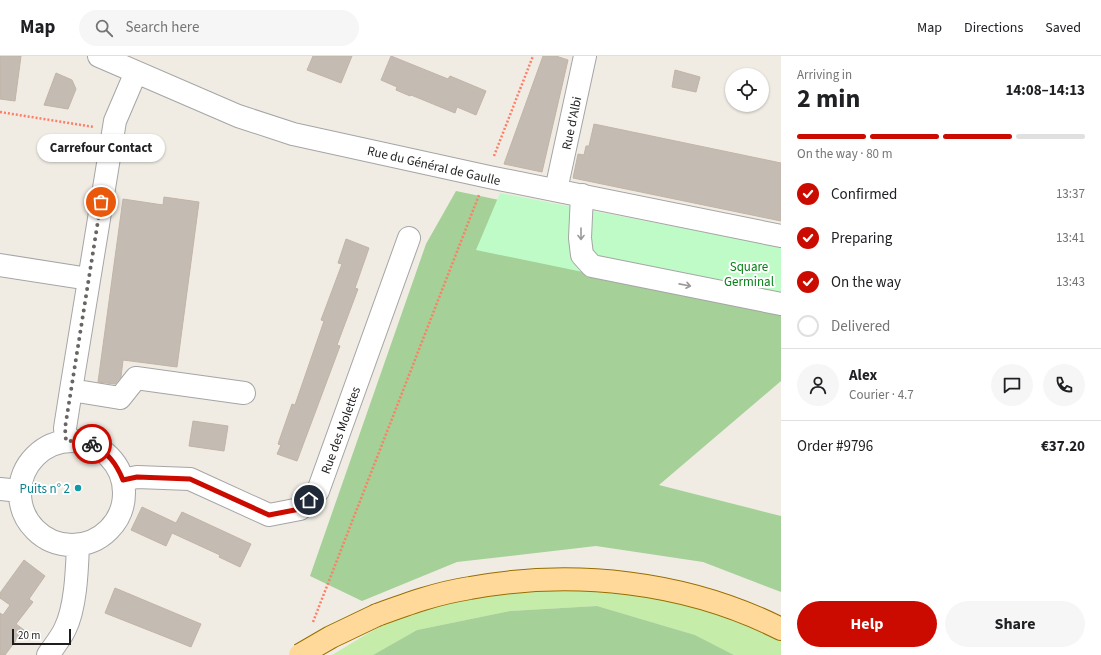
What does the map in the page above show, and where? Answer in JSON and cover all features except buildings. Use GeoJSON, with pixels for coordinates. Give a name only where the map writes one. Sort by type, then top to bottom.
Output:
{"type":"FeatureCollection","features":[{"type":"Feature","properties":{"kind":"main road"},"geometry":{"type":"LineString","coordinates":[[300,655],[331,637],[377,615],[424,598],[469,588],[508,582],[587,579],[631,584],[713,602],[760,618],[781,629]]}},
{"type":"Feature","properties":{"kind":"street","name":"Rue du Général de Gaulle"},"geometry":{"type":"LineString","coordinates":[[99,56],[238,116],[293,134],[486,177],[781,236]]}},
{"type":"Feature","properties":{"kind":"street","name":"Rue d'Albi"},"geometry":{"type":"LineString","coordinates":[[556,190],[585,56]]}},
{"type":"Feature","properties":{"kind":"street"},"geometry":{"type":"LineString","coordinates":[[66,441],[65,428],[114,121],[136,72]]}},
{"type":"Feature","properties":{"kind":"street"},"geometry":{"type":"LineString","coordinates":[[582,196],[580,238],[582,255],[592,266],[781,304]]}},
{"type":"Feature","properties":{"kind":"street","name":"Rue des Molettes"},"geometry":{"type":"LineString","coordinates":[[123,480],[137,477],[190,479],[269,515],[300,509],[318,491],[409,238]]}},
{"type":"Feature","properties":{"kind":"street"},"geometry":{"type":"LineString","coordinates":[[0,265],[89,279]]}},
{"type":"Feature","properties":{"kind":"street"},"geometry":{"type":"LineString","coordinates":[[71,390],[120,398],[136,378],[244,393]]}},
{"type":"Feature","properties":{"kind":"street"},"geometry":{"type":"LineString","coordinates":[[66,441],[78,441],[102,449],[118,468],[123,480],[125,492],[119,517],[103,536],[92,542],[78,545],[67,545],[54,542],[43,536],[26,518],[22,506],[10,490],[33,458],[42,450],[53,444],[66,441]]}},
{"type":"Feature","properties":{"kind":"street"},"geometry":{"type":"LineString","coordinates":[[48,655],[65,628],[71,611],[78,561],[78,545]]}},
{"type":"Feature","properties":{"kind":"path"},"geometry":{"type":"LineString","coordinates":[[312,626],[533,56]]}},
{"type":"Feature","properties":{"kind":"path"},"geometry":{"type":"LineString","coordinates":[[0,112],[90,127],[102,127],[108,122],[114,121]]}},
{"type":"Feature","properties":{"kind":"green space"},"geometry":{"type":"Polygon","coordinates":[[[456,191],[781,258],[781,381],[659,485],[781,516],[781,592],[703,562],[596,546],[457,562],[362,601],[310,576],[426,244],[456,191]]]}},
{"type":"Feature","properties":{"kind":"green space","name":"Square Germinal"},"geometry":{"type":"Polygon","coordinates":[[[500,193],[781,247],[781,313],[476,250],[500,193]]]}},
{"type":"Feature","properties":{"kind":"green space"},"geometry":{"type":"Polygon","coordinates":[[[570,590],[646,597],[700,609],[781,641],[781,655],[734,655],[695,635],[597,606],[510,611],[417,630],[373,655],[332,655],[382,626],[429,609],[452,603],[497,595],[570,590]]]}},
{"type":"Feature","properties":{"kind":"green space"},"geometry":{"type":"Polygon","coordinates":[[[597,606],[695,635],[734,655],[373,655],[417,630],[510,611],[597,606]]]}},
{"type":"Feature","properties":{"kind":"way so far"},"geometry":{"type":"LineString","coordinates":[[92,444],[78,441],[66,441],[65,428],[101,202]]}},
{"type":"Feature","properties":{"kind":"place","name":"Carrefour Contact"},"geometry":{"type":"Point","coordinates":[101,202]}},
{"type":"Feature","properties":{"kind":"place","name":"Puits n° 2"},"geometry":{"type":"Point","coordinates":[78,488]}},
{"type":"Feature","properties":{"kind":"route"},"geometry":{"type":"LineString","coordinates":[[92,444],[102,449],[111,458],[118,468],[123,480],[137,477],[190,479],[269,515],[300,509],[309,500]]}}]}
